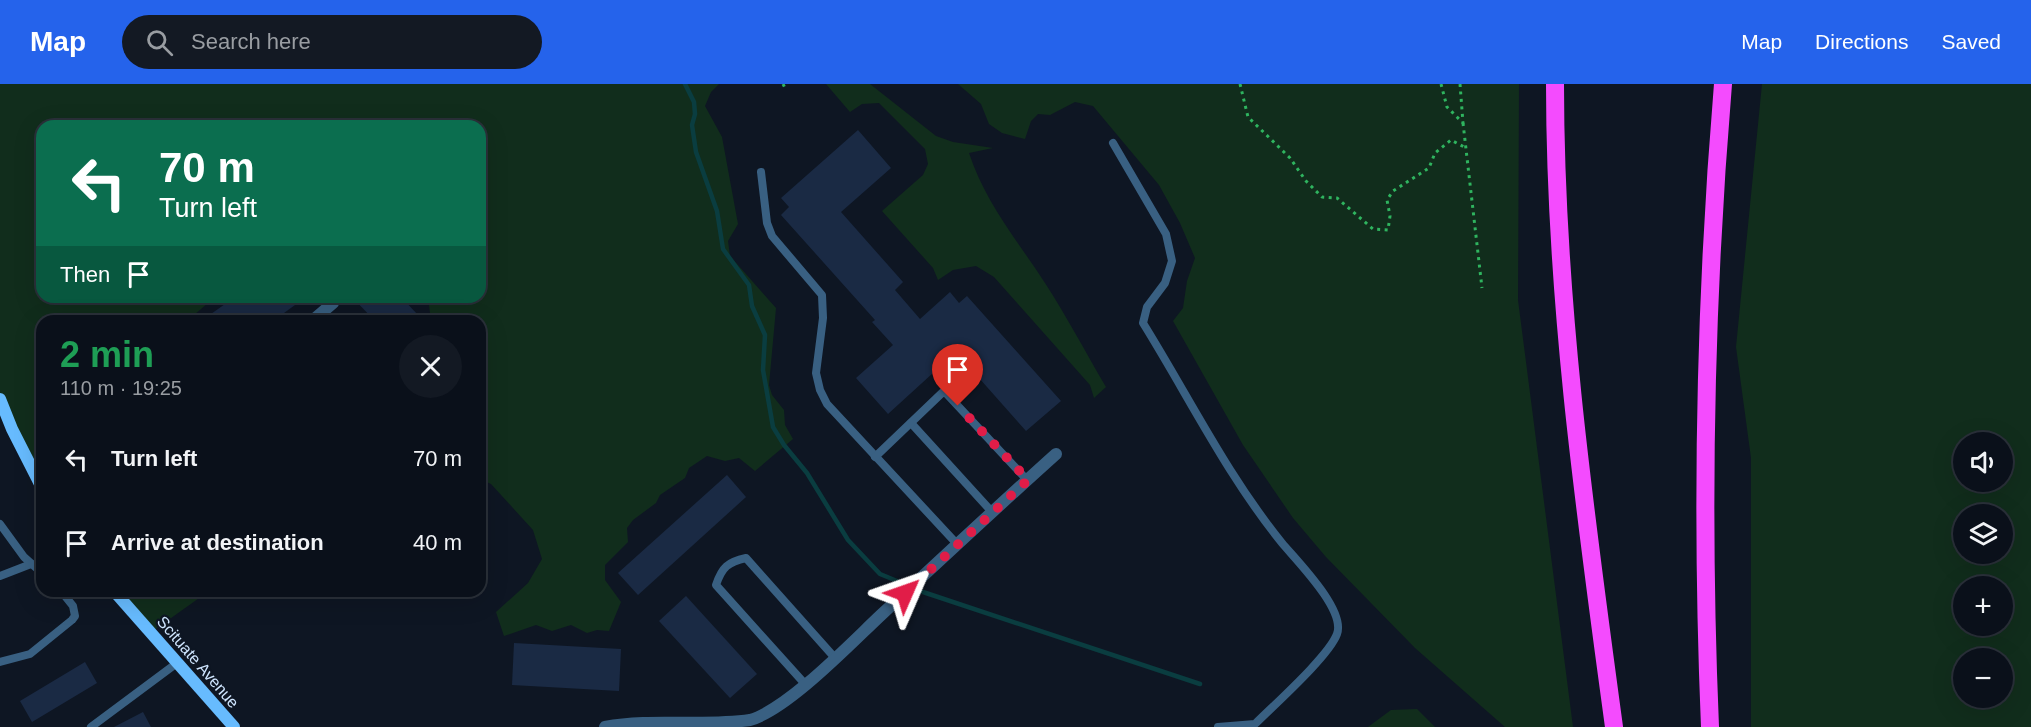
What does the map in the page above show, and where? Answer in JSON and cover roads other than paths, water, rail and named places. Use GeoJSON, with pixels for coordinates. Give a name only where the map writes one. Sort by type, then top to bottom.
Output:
{"type":"FeatureCollection","features":[{"type":"Feature","properties":{"kind":"highway"},"geometry":{"type":"LineString","coordinates":[[1555,84],[1558,207],[1570,382],[1614,727]]}},
{"type":"Feature","properties":{"kind":"highway"},"geometry":{"type":"LineString","coordinates":[[1710,727],[1706,520],[1708,353],[1713,226],[1723,84]]}},
{"type":"Feature","properties":{"kind":"main road"},"geometry":{"type":"LineString","coordinates":[[0,399],[12,429],[36,476]]}},
{"type":"Feature","properties":{"kind":"main road","name":"Scituate Avenue"},"geometry":{"type":"LineString","coordinates":[[119,597],[234,727]]}},
{"type":"Feature","properties":{"kind":"street"},"geometry":{"type":"LineString","coordinates":[[319,315],[333,303]]}},
{"type":"Feature","properties":{"kind":"street"},"geometry":{"type":"LineString","coordinates":[[605,727],[633,723],[713,725],[751,719],[771,711],[835,658],[1056,454]]}},
{"type":"Feature","properties":{"kind":"lane"},"geometry":{"type":"LineString","coordinates":[[1113,143],[1166,234],[1172,261],[1165,283],[1147,307],[1143,324],[1176,376],[1214,444],[1259,514],[1322,591],[1337,617],[1338,632],[1326,652],[1255,726],[1218,727]]}},
{"type":"Feature","properties":{"kind":"lane"},"geometry":{"type":"LineString","coordinates":[[761,172],[767,222],[772,236],[822,295],[823,318],[816,373],[819,390],[834,414],[957,544]]}},
{"type":"Feature","properties":{"kind":"lane"},"geometry":{"type":"LineString","coordinates":[[875,457],[944,391],[1028,480]]}},
{"type":"Feature","properties":{"kind":"lane"},"geometry":{"type":"LineString","coordinates":[[911,423],[992,512]]}},
{"type":"Feature","properties":{"kind":"lane"},"geometry":{"type":"LineString","coordinates":[[0,524],[36,568]]}},
{"type":"Feature","properties":{"kind":"lane"},"geometry":{"type":"LineString","coordinates":[[805,684],[716,585],[721,570],[726,565],[731,561],[746,558],[835,658]]}},
{"type":"Feature","properties":{"kind":"lane"},"geometry":{"type":"LineString","coordinates":[[0,576],[31,564]]}},
{"type":"Feature","properties":{"kind":"lane"},"geometry":{"type":"LineString","coordinates":[[0,662],[30,654],[72,620],[75,616],[73,606],[66,597]]}},
{"type":"Feature","properties":{"kind":"lane"},"geometry":{"type":"LineString","coordinates":[[97,726],[147,683],[177,663]]}},
{"type":"Feature","properties":{"kind":"waterway"},"geometry":{"type":"LineString","coordinates":[[685,84],[694,102],[695,114],[692,125],[696,152],[717,211],[723,249],[749,285],[752,306],[765,335],[763,370],[773,427],[784,445],[807,473],[848,540],[880,574],[897,581]]}},
{"type":"Feature","properties":{"kind":"waterway"},"geometry":{"type":"LineString","coordinates":[[923,592],[1200,684]]}}]}
